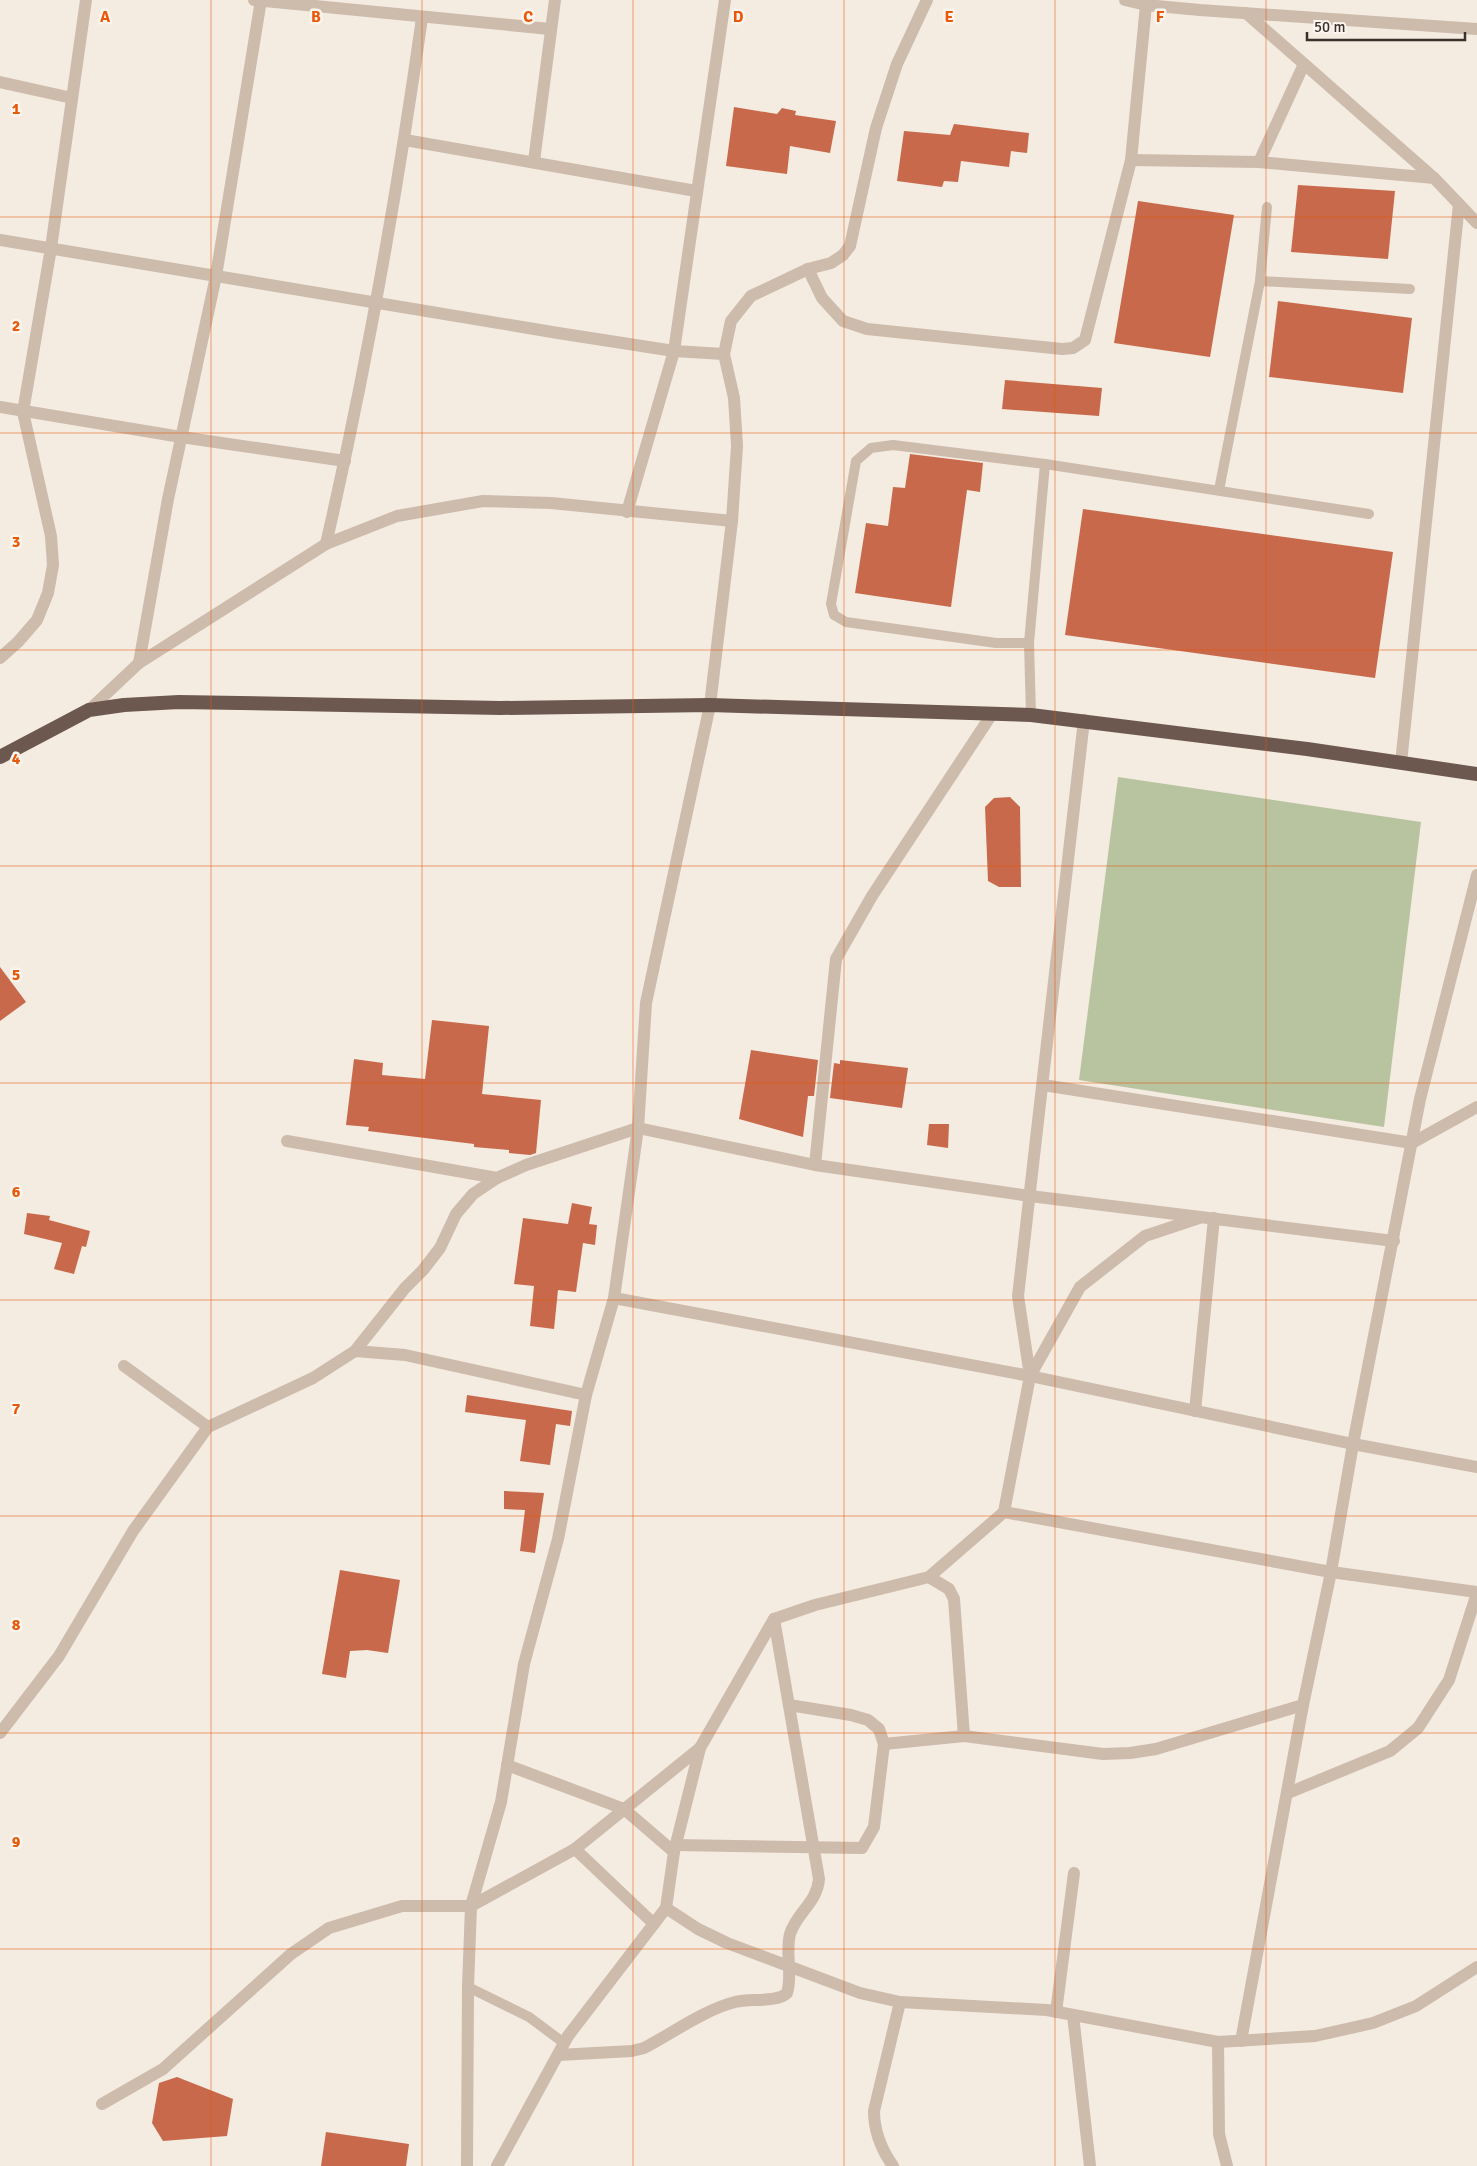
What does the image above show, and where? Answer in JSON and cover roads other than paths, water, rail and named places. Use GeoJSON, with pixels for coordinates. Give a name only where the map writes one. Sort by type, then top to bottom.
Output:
{"type":"FeatureCollection","features":[{"type":"Feature","properties":{"kind":"highway"},"geometry":{"type":"LineString","coordinates":[[0,757],[89,710],[179,702],[501,708],[710,704],[1031,715],[1084,720],[1477,774]]}},
{"type":"Feature","properties":{"kind":"street"},"geometry":{"type":"LineString","coordinates":[[0,658],[18,642],[36,620],[48,594],[53,565],[51,536],[23,412],[51,248],[86,0]]}},
{"type":"Feature","properties":{"kind":"street"},"geometry":{"type":"LineString","coordinates":[[139,663],[168,499],[216,276],[259,0],[422,18],[550,29]]}},
{"type":"Feature","properties":{"kind":"street"},"geometry":{"type":"LineString","coordinates":[[534,161],[554,0]]}},
{"type":"Feature","properties":{"kind":"street"},"geometry":{"type":"LineString","coordinates":[[627,512],[674,351],[725,0]]}},
{"type":"Feature","properties":{"kind":"street"},"geometry":{"type":"LineString","coordinates":[[468,2166],[468,1987],[471,1906],[501,1802],[524,1664],[558,1539],[586,1395],[614,1298],[638,1128],[646,1003],[710,704],[732,521],[737,446],[734,398],[724,354],[731,321],[751,296],[808,269],[831,263],[843,255],[850,246],[876,128],[897,64],[927,0]]}},
{"type":"Feature","properties":{"kind":"street"},"geometry":{"type":"LineString","coordinates":[[1125,0],[1146,5],[1200,5],[1246,13],[1477,29]]}},
{"type":"Feature","properties":{"kind":"street"},"geometry":{"type":"LineString","coordinates":[[808,269],[822,298],[843,321],[867,329],[1073,348],[1085,340],[1131,160],[1146,5]]}},
{"type":"Feature","properties":{"kind":"street"},"geometry":{"type":"LineString","coordinates":[[1246,13],[1434,178],[1477,223]]}},
{"type":"Feature","properties":{"kind":"street"},"geometry":{"type":"LineString","coordinates":[[326,544],[377,303],[405,140],[422,18]]}},
{"type":"Feature","properties":{"kind":"street"},"geometry":{"type":"LineString","coordinates":[[1259,162],[1304,64]]}},
{"type":"Feature","properties":{"kind":"street"},"geometry":{"type":"LineString","coordinates":[[0,82],[72,98]]}},
{"type":"Feature","properties":{"kind":"street"},"geometry":{"type":"LineString","coordinates":[[405,140],[534,161],[696,191]]}},
{"type":"Feature","properties":{"kind":"street"},"geometry":{"type":"LineString","coordinates":[[1131,160],[1259,162],[1434,178]]}},
{"type":"Feature","properties":{"kind":"street"},"geometry":{"type":"LineString","coordinates":[[1401,763],[1459,204]]}},
{"type":"Feature","properties":{"kind":"street"},"geometry":{"type":"LineString","coordinates":[[0,240],[674,351],[724,354]]}},
{"type":"Feature","properties":{"kind":"street"},"geometry":{"type":"LineString","coordinates":[[0,407],[181,437],[345,461]]}},
{"type":"Feature","properties":{"kind":"street"},"geometry":{"type":"LineString","coordinates":[[89,710],[139,663],[326,544],[397,516],[483,501],[551,503],[732,521]]}},
{"type":"Feature","properties":{"kind":"street"},"geometry":{"type":"LineString","coordinates":[[815,1165],[836,959],[872,896],[992,714]]}},
{"type":"Feature","properties":{"kind":"street"},"geometry":{"type":"LineString","coordinates":[[1030,1376],[1018,1296],[1084,720]]}},
{"type":"Feature","properties":{"kind":"street"},"geometry":{"type":"LineString","coordinates":[[1241,2041],[1303,1705],[1331,1572],[1353,1444],[1394,1241],[1420,1099],[1477,876]]}},
{"type":"Feature","properties":{"kind":"street"},"geometry":{"type":"LineString","coordinates":[[1043,1085],[1412,1144],[1477,1107]]}},
{"type":"Feature","properties":{"kind":"street"},"geometry":{"type":"LineString","coordinates":[[0,1734],[59,1656],[133,1531],[208,1427],[314,1378],[355,1351],[405,1288],[423,1270],[440,1248],[456,1214],[473,1194],[497,1178],[526,1165],[638,1128],[815,1165],[1030,1196],[1394,1241]]}},
{"type":"Feature","properties":{"kind":"street"},"geometry":{"type":"LineString","coordinates":[[287,1141],[497,1178]]}},
{"type":"Feature","properties":{"kind":"street"},"geometry":{"type":"LineString","coordinates":[[497,2166],[564,2042],[666,1908],[675,1849],[700,1748],[774,1619],[815,1605],[929,1577],[1004,1512],[1030,1376],[1080,1288],[1145,1236],[1207,1218]]}},
{"type":"Feature","properties":{"kind":"street"},"geometry":{"type":"LineString","coordinates":[[1195,1411],[1207,1218]]}},
{"type":"Feature","properties":{"kind":"street"},"geometry":{"type":"LineString","coordinates":[[614,1298],[1030,1376],[1353,1444],[1477,1467]]}},
{"type":"Feature","properties":{"kind":"street"},"geometry":{"type":"LineString","coordinates":[[355,1351],[405,1354],[586,1395]]}},
{"type":"Feature","properties":{"kind":"street"},"geometry":{"type":"LineString","coordinates":[[124,1366],[208,1427]]}},
{"type":"Feature","properties":{"kind":"street"},"geometry":{"type":"LineString","coordinates":[[1004,1512],[1331,1572],[1477,1593],[1449,1680],[1418,1728],[1390,1751],[1288,1793]]}},
{"type":"Feature","properties":{"kind":"street"},"geometry":{"type":"LineString","coordinates":[[929,1577],[949,1589],[954,1599],[964,1736]]}},
{"type":"Feature","properties":{"kind":"street"},"geometry":{"type":"LineString","coordinates":[[558,2055],[632,2051],[644,2048],[715,2008],[728,2003],[756,1998],[776,2000],[783,1998],[789,1987],[790,1966],[788,1956],[790,1934],[800,1914],[808,1907],[818,1890],[814,1848],[774,1619]]}},
{"type":"Feature","properties":{"kind":"street"},"geometry":{"type":"LineString","coordinates":[[507,1764],[624,1809],[675,1849],[862,1848],[874,1827],[884,1744],[879,1729],[868,1720],[851,1715],[789,1705]]}},
{"type":"Feature","properties":{"kind":"street"},"geometry":{"type":"LineString","coordinates":[[884,1744],[964,1736],[1103,1754],[1130,1753],[1156,1749],[1303,1705]]}},
{"type":"Feature","properties":{"kind":"street"},"geometry":{"type":"LineString","coordinates":[[102,2104],[163,2068],[292,1954],[329,1928],[402,1906],[471,1906],[575,1849],[700,1748]]}},
{"type":"Feature","properties":{"kind":"street"},"geometry":{"type":"LineString","coordinates":[[575,1849],[654,1924]]}},
{"type":"Feature","properties":{"kind":"street"},"geometry":{"type":"LineString","coordinates":[[1056,2012],[1074,1873]]}},
{"type":"Feature","properties":{"kind":"street"},"geometry":{"type":"LineString","coordinates":[[666,1908],[698,1929],[727,1943],[860,1992],[900,2002],[1056,2012],[1218,2042],[1315,2036],[1373,2023],[1416,2006],[1477,1967]]}},
{"type":"Feature","properties":{"kind":"street"},"geometry":{"type":"LineString","coordinates":[[893,2166],[884,2153],[874,2126],[874,2111],[900,2002]]}},
{"type":"Feature","properties":{"kind":"street"},"geometry":{"type":"LineString","coordinates":[[1073,2015],[1090,2166]]}},
{"type":"Feature","properties":{"kind":"street"},"geometry":{"type":"LineString","coordinates":[[1218,2042],[1219,2134],[1227,2166]]}},
{"type":"Feature","properties":{"kind":"lane"},"geometry":{"type":"LineString","coordinates":[[1219,490],[1260,281],[1267,207]]}},
{"type":"Feature","properties":{"kind":"lane"},"geometry":{"type":"LineString","coordinates":[[1260,281],[1410,290]]}},
{"type":"Feature","properties":{"kind":"lane"},"geometry":{"type":"LineString","coordinates":[[1029,643],[996,643],[846,622],[834,615],[831,604],[856,460],[871,448],[893,445],[1045,464],[1369,514]]}},
{"type":"Feature","properties":{"kind":"lane"},"geometry":{"type":"LineString","coordinates":[[1031,715],[1029,643],[1045,464]]}},
{"type":"Feature","properties":{"kind":"lane"},"geometry":{"type":"LineString","coordinates":[[468,1987],[530,2017],[564,2042]]}}]}
